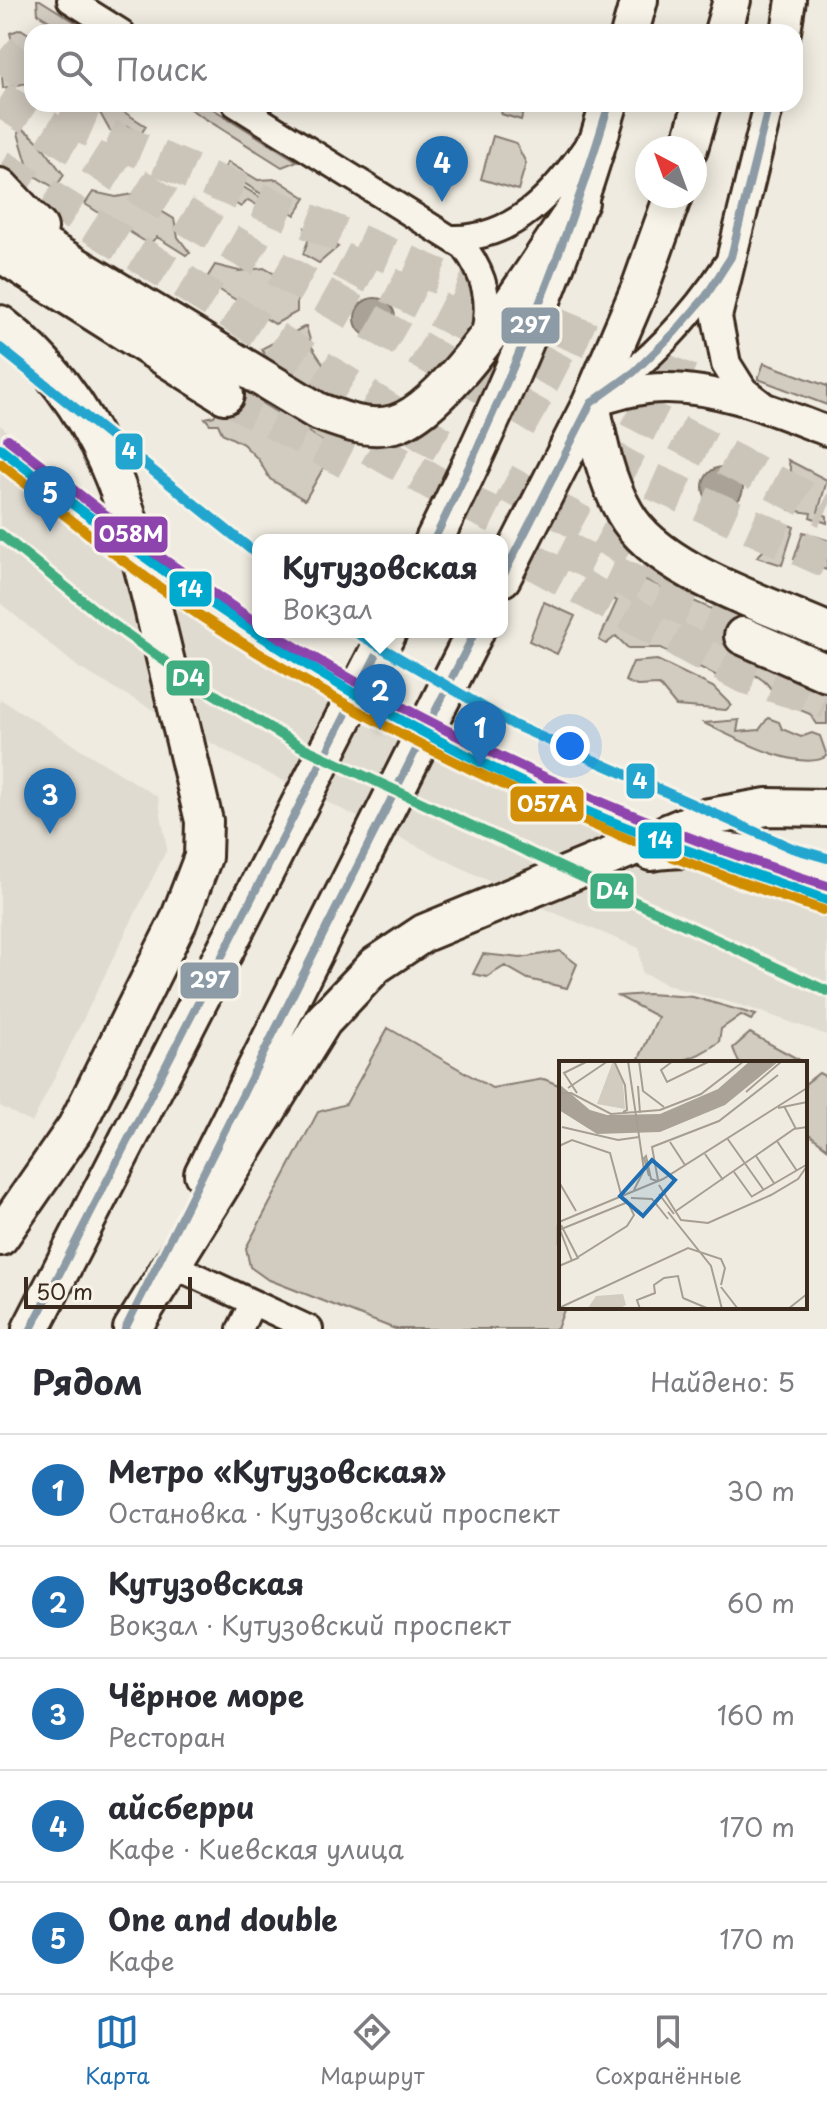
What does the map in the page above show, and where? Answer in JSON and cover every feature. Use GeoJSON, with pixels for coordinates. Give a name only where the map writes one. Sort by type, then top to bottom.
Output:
{"type":"FeatureCollection","features":[{"type":"Feature","properties":{"kind":"main road"},"geometry":{"type":"LineString","coordinates":[[632,24],[639,0]]}},
{"type":"Feature","properties":{"kind":"main road"},"geometry":{"type":"LineString","coordinates":[[725,24],[732,0]]}},
{"type":"Feature","properties":{"kind":"main road"},"geometry":{"type":"LineString","coordinates":[[693,136],[700,112]]}},
{"type":"Feature","properties":{"kind":"main road"},"geometry":{"type":"LineString","coordinates":[[437,534],[522,353],[580,202],[606,113]]}},
{"type":"Feature","properties":{"kind":"main road"},"geometry":{"type":"LineString","coordinates":[[0,187],[27,218],[86,269]]}},
{"type":"Feature","properties":{"kind":"main road"},"geometry":{"type":"LineString","coordinates":[[0,220],[22,236],[86,269],[317,411],[347,422],[371,426],[394,424],[415,414],[437,397],[483,339],[580,202]]}},
{"type":"Feature","properties":{"kind":"main road"},"geometry":{"type":"LineString","coordinates":[[508,566],[591,403],[640,288],[669,208]]}},
{"type":"Feature","properties":{"kind":"main road"},"geometry":{"type":"LineString","coordinates":[[0,253],[225,395]]}},
{"type":"Feature","properties":{"kind":"main road"},"geometry":{"type":"LineString","coordinates":[[0,324],[30,349],[65,390],[111,467],[135,533],[204,821],[203,857],[164,949],[76,1127],[0,1237]]}},
{"type":"Feature","properties":{"kind":"main road"},"geometry":{"type":"LineString","coordinates":[[591,403],[612,487],[625,515],[642,537],[687,570],[827,631]]}},
{"type":"Feature","properties":{"kind":"main road"},"geometry":{"type":"LineString","coordinates":[[757,599],[827,618]]}},
{"type":"Feature","properties":{"kind":"main road"},"geometry":{"type":"LineString","coordinates":[[743,636],[827,673]]}},
{"type":"Feature","properties":{"kind":"main road"},"geometry":{"type":"LineString","coordinates":[[31,1329],[385,638]]}},
{"type":"Feature","properties":{"kind":"main road"},"geometry":{"type":"LineString","coordinates":[[125,1329],[473,638]]}},
{"type":"Feature","properties":{"kind":"main road"},"geometry":{"type":"LineString","coordinates":[[132,1329],[323,1021],[376,965],[424,933],[614,858],[704,818],[767,807],[827,808]]}},
{"type":"Feature","properties":{"kind":"main road"},"geometry":{"type":"LineString","coordinates":[[614,858],[686,846],[780,861],[827,873]]}},
{"type":"Feature","properties":{"kind":"street"},"geometry":{"type":"LineString","coordinates":[[70,0],[108,24]]}},
{"type":"Feature","properties":{"kind":"street"},"geometry":{"type":"LineString","coordinates":[[787,24],[791,0]]}},
{"type":"Feature","properties":{"kind":"street"},"geometry":{"type":"LineString","coordinates":[[248,112],[464,247],[479,267],[487,291],[488,313],[483,339]]}},
{"type":"Feature","properties":{"kind":"street"},"geometry":{"type":"LineString","coordinates":[[765,408],[735,381],[720,344],[717,317],[767,112]]}},
{"type":"Feature","properties":{"kind":"street"},"geometry":{"type":"LineString","coordinates":[[453,238],[490,235],[511,226],[542,200],[571,169],[606,113]]}},
{"type":"Feature","properties":{"kind":"street"},"geometry":{"type":"LineString","coordinates":[[591,403],[634,372],[674,333],[706,296],[731,257]]}},
{"type":"Feature","properties":{"kind":"street"},"geometry":{"type":"LineString","coordinates":[[591,403],[636,390],[688,389],[765,408],[827,431]]}},
{"type":"Feature","properties":{"kind":"street"},"geometry":{"type":"LineString","coordinates":[[172,1265],[310,1329]]}},
{"type":"Feature","properties":{"kind":"street"},"geometry":{"type":"LineString","coordinates":[[240,1329],[252,1304]]}},
{"type":"Feature","properties":{"kind":"shaded area"},"geometry":{"type":"Polygon","coordinates":[[[37,0],[40,0],[78,24],[54,24],[38,14],[37,0]]]}},
{"type":"Feature","properties":{"kind":"shaded area"},"geometry":{"type":"Polygon","coordinates":[[[24,31],[24,84],[3,88],[0,54],[14,50],[10,33],[24,31]]]}},
{"type":"Feature","properties":{"kind":"shaded area"},"geometry":{"type":"Polygon","coordinates":[[[99,112],[124,112],[146,126],[141,134],[128,126],[116,133],[110,131],[99,112]]]}},
{"type":"Feature","properties":{"kind":"shaded area"},"geometry":{"type":"Polygon","coordinates":[[[195,112],[218,112],[297,161],[282,167],[195,112]]]}},
{"type":"Feature","properties":{"kind":"shaded area"},"geometry":{"type":"Polygon","coordinates":[[[502,112],[523,112],[521,120],[502,112]]]}},
{"type":"Feature","properties":{"kind":"shaded area"},"geometry":{"type":"Polygon","coordinates":[[[22,129],[40,144],[64,175],[55,188],[30,173],[18,133],[22,129]]]}},
{"type":"Feature","properties":{"kind":"shaded area"},"geometry":{"type":"Polygon","coordinates":[[[493,136],[516,143],[526,163],[518,190],[481,179],[493,136]]]}},
{"type":"Feature","properties":{"kind":"shaded area"},"geometry":{"type":"Polygon","coordinates":[[[228,162],[258,180],[277,179],[306,198],[295,215],[223,170],[228,162]]]}},
{"type":"Feature","properties":{"kind":"shaded area"},"geometry":{"type":"Polygon","coordinates":[[[219,172],[266,201],[262,208],[248,200],[241,207],[227,198],[230,189],[215,179],[219,172]]]}},
{"type":"Feature","properties":{"kind":"shaded area"},"geometry":{"type":"Polygon","coordinates":[[[93,192],[116,197],[133,194],[174,219],[178,237],[190,253],[186,255],[157,237],[149,244],[85,204],[93,192]]]}},
{"type":"Feature","properties":{"kind":"shaded area"},"geometry":{"type":"Polygon","coordinates":[[[305,228],[338,247],[319,263],[303,254],[308,241],[305,228]]]}},
{"type":"Feature","properties":{"kind":"shaded area"},"geometry":{"type":"Polygon","coordinates":[[[215,265],[239,271],[264,268],[303,290],[297,300],[297,312],[275,324],[205,281],[215,265]]]}},
{"type":"Feature","properties":{"kind":"shaded area"},"geometry":{"type":"Polygon","coordinates":[[[375,298],[389,304],[395,318],[389,332],[375,338],[361,332],[355,318],[361,304],[375,298]]]}},
{"type":"Feature","properties":{"kind":"shaded area"},"geometry":{"type":"Polygon","coordinates":[[[306,326],[312,347],[326,368],[316,388],[269,359],[261,349],[306,326]]]}},
{"type":"Feature","properties":{"kind":"shaded area"},"geometry":{"type":"Polygon","coordinates":[[[764,363],[827,386],[827,405],[758,379],[764,363]]]}},
{"type":"Feature","properties":{"kind":"shaded area"},"geometry":{"type":"Polygon","coordinates":[[[232,385],[335,448],[305,500],[270,479],[258,459],[243,444],[222,433],[218,424],[210,424],[205,418],[214,416],[232,385]]]}},
{"type":"Feature","properties":{"kind":"shaded area"},"geometry":{"type":"Polygon","coordinates":[[[0,425],[86,499],[252,615],[252,638],[288,638],[388,701],[535,777],[827,886],[827,1035],[747,1007],[676,988],[642,973],[639,948],[550,911],[249,764],[79,668],[0,603],[0,425]]]}},
{"type":"Feature","properties":{"kind":"shaded area"},"geometry":{"type":"Polygon","coordinates":[[[788,460],[827,480],[818,512],[827,516],[827,523],[810,517],[811,513],[789,510],[793,478],[788,460]]]}},
{"type":"Feature","properties":{"kind":"shaded area"},"geometry":{"type":"Polygon","coordinates":[[[723,467],[737,473],[743,487],[737,501],[723,507],[709,501],[703,487],[709,473],[723,467]]]}},
{"type":"Feature","properties":{"kind":"shaded area"},"geometry":{"type":"Polygon","coordinates":[[[789,525],[794,527],[782,565],[757,557],[789,525]]]}},
{"type":"Feature","properties":{"kind":"shaded area"},"geometry":{"type":"Polygon","coordinates":[[[803,532],[827,540],[827,570],[794,559],[803,532]]]}},
{"type":"Feature","properties":{"kind":"shaded area"},"geometry":{"type":"Polygon","coordinates":[[[617,567],[748,625],[827,687],[827,724],[817,724],[810,714],[776,700],[765,682],[754,675],[733,671],[727,681],[661,648],[628,648],[616,636],[606,644],[599,640],[617,601],[604,595],[617,567]]]}},
{"type":"Feature","properties":{"kind":"shaded area"},"geometry":{"type":"Polygon","coordinates":[[[544,602],[575,616],[557,654],[529,641],[544,602]]]}},
{"type":"Feature","properties":{"kind":"shaded area"},"geometry":{"type":"Polygon","coordinates":[[[657,660],[713,687],[731,705],[726,710],[676,706],[659,685],[637,686],[625,681],[633,662],[657,660]]]}},
{"type":"Feature","properties":{"kind":"shaded area"},"geometry":{"type":"Polygon","coordinates":[[[0,699],[158,797],[167,849],[32,1123],[0,1106],[0,699]]]}},
{"type":"Feature","properties":{"kind":"shaded area"},"geometry":{"type":"Polygon","coordinates":[[[768,718],[779,722],[782,729],[801,737],[812,733],[820,736],[827,756],[815,760],[783,757],[704,723],[739,720],[737,732],[759,730],[768,718]]]}},
{"type":"Feature","properties":{"kind":"shaded area"},"geometry":{"type":"Polygon","coordinates":[[[560,951],[577,964],[567,988],[528,979],[505,966],[487,977],[473,974],[483,954],[521,958],[560,951]]]}},
{"type":"Feature","properties":{"kind":"shaded area"},"geometry":{"type":"Polygon","coordinates":[[[618,996],[693,997],[756,1015],[751,1020],[741,1015],[721,1029],[719,1042],[689,1058],[638,1061],[658,1017],[618,996]]]}},
{"type":"Feature","properties":{"kind":"shaded area"},"geometry":{"type":"Polygon","coordinates":[[[388,1028],[492,1088],[544,1079],[559,1085],[559,1309],[564,1309],[557,1329],[395,1329],[267,1279],[250,1267],[246,1248],[318,1112],[346,1104],[388,1028]]]}},
{"type":"Feature","properties":{"kind":"shaded area"},"geometry":{"type":"Polygon","coordinates":[[[750,1033],[801,1061],[738,1061],[733,1048],[750,1033]]]}},
{"type":"Feature","properties":{"kind":"shaded area"},"geometry":{"type":"Polygon","coordinates":[[[819,1073],[827,1077],[827,1148],[807,1133],[807,1082],[819,1073]]]}},
{"type":"Feature","properties":{"kind":"tunnel"},"geometry":{"type":"LineString","coordinates":[[0,51],[24,71]]}},
{"type":"Feature","properties":{"kind":"tunnel"},"geometry":{"type":"LineString","coordinates":[[0,99],[195,222],[647,479],[827,560]]}},
{"type":"Feature","properties":{"kind":"tunnel"},"geometry":{"type":"LineString","coordinates":[[59,116],[715,393]]}},
{"type":"Feature","properties":{"kind":"tunnel"},"geometry":{"type":"LineString","coordinates":[[0,167],[486,472],[676,575]]}},
{"type":"Feature","properties":{"kind":"tunnel"},"geometry":{"type":"LineString","coordinates":[[341,260],[827,510]]}},
{"type":"Feature","properties":{"kind":"tunnel"},"geometry":{"type":"LineString","coordinates":[[225,395],[347,461]]}},
{"type":"Feature","properties":{"kind":"tunnel"},"geometry":{"type":"LineString","coordinates":[[323,420],[473,505],[743,636]]}},
{"type":"Feature","properties":{"kind":"tunnel"},"geometry":{"type":"LineString","coordinates":[[532,561],[743,675],[827,701]]}},
{"type":"Feature","properties":{"kind":"transit line","name":"297"},"geometry":{"type":"LineString","coordinates":[[437,534],[484,433],[552,271],[606,112]]}},
{"type":"Feature","properties":{"kind":"transit line","name":"297"},"geometry":{"type":"LineString","coordinates":[[508,566],[591,403],[634,372],[674,333],[706,296],[731,257],[767,112]]}},
{"type":"Feature","properties":{"kind":"transit line","name":"4"},"geometry":{"type":"LineString","coordinates":[[0,348],[252,550]]}},
{"type":"Feature","properties":{"kind":"transit line","name":"058М"},"geometry":{"type":"LineString","coordinates":[[8,439],[153,552],[252,620]]}},
{"type":"Feature","properties":{"kind":"transit line","name":"14"},"geometry":{"type":"LineString","coordinates":[[0,448],[126,544],[252,630]]}},
{"type":"Feature","properties":{"kind":"transit line","name":"057А"},"geometry":{"type":"LineString","coordinates":[[0,463],[176,599],[275,663],[350,706],[426,747],[581,820],[823,910]]}},
{"type":"Feature","properties":{"kind":"transit line","name":"D4"},"geometry":{"type":"LineString","coordinates":[[0,534],[104,618],[194,682],[300,746],[827,991]]}},
{"type":"Feature","properties":{"kind":"transit line","name":"14"},"geometry":{"type":"LineString","coordinates":[[265,638],[392,715],[534,788],[679,847],[827,900]]}},
{"type":"Feature","properties":{"kind":"transit line","name":"058М"},"geometry":{"type":"LineString","coordinates":[[281,638],[404,708],[542,776],[682,835],[827,886]]}},
{"type":"Feature","properties":{"kind":"transit line","name":"4"},"geometry":{"type":"LineString","coordinates":[[365,638],[514,725],[792,848],[827,858]]}},
{"type":"Feature","properties":{"kind":"transit line","name":"297"},"geometry":{"type":"LineString","coordinates":[[31,1329],[385,638]]}},
{"type":"Feature","properties":{"kind":"transit line","name":"297"},"geometry":{"type":"LineString","coordinates":[[125,1329],[472,638]]}},
{"type":"Feature","properties":{"kind":"place","name":"айсберри"},"geometry":{"type":"Point","coordinates":[442,202]}},
{"type":"Feature","properties":{"kind":"place","name":"One and double"},"geometry":{"type":"Point","coordinates":[50,532]}},
{"type":"Feature","properties":{"kind":"place","name":"Кутузовская"},"geometry":{"type":"Point","coordinates":[380,730]}},
{"type":"Feature","properties":{"kind":"place","name":"Метро «Кутузовская»"},"geometry":{"type":"Point","coordinates":[480,767]}},
{"type":"Feature","properties":{"kind":"place","name":"Чёрное море"},"geometry":{"type":"Point","coordinates":[50,834]}}]}
